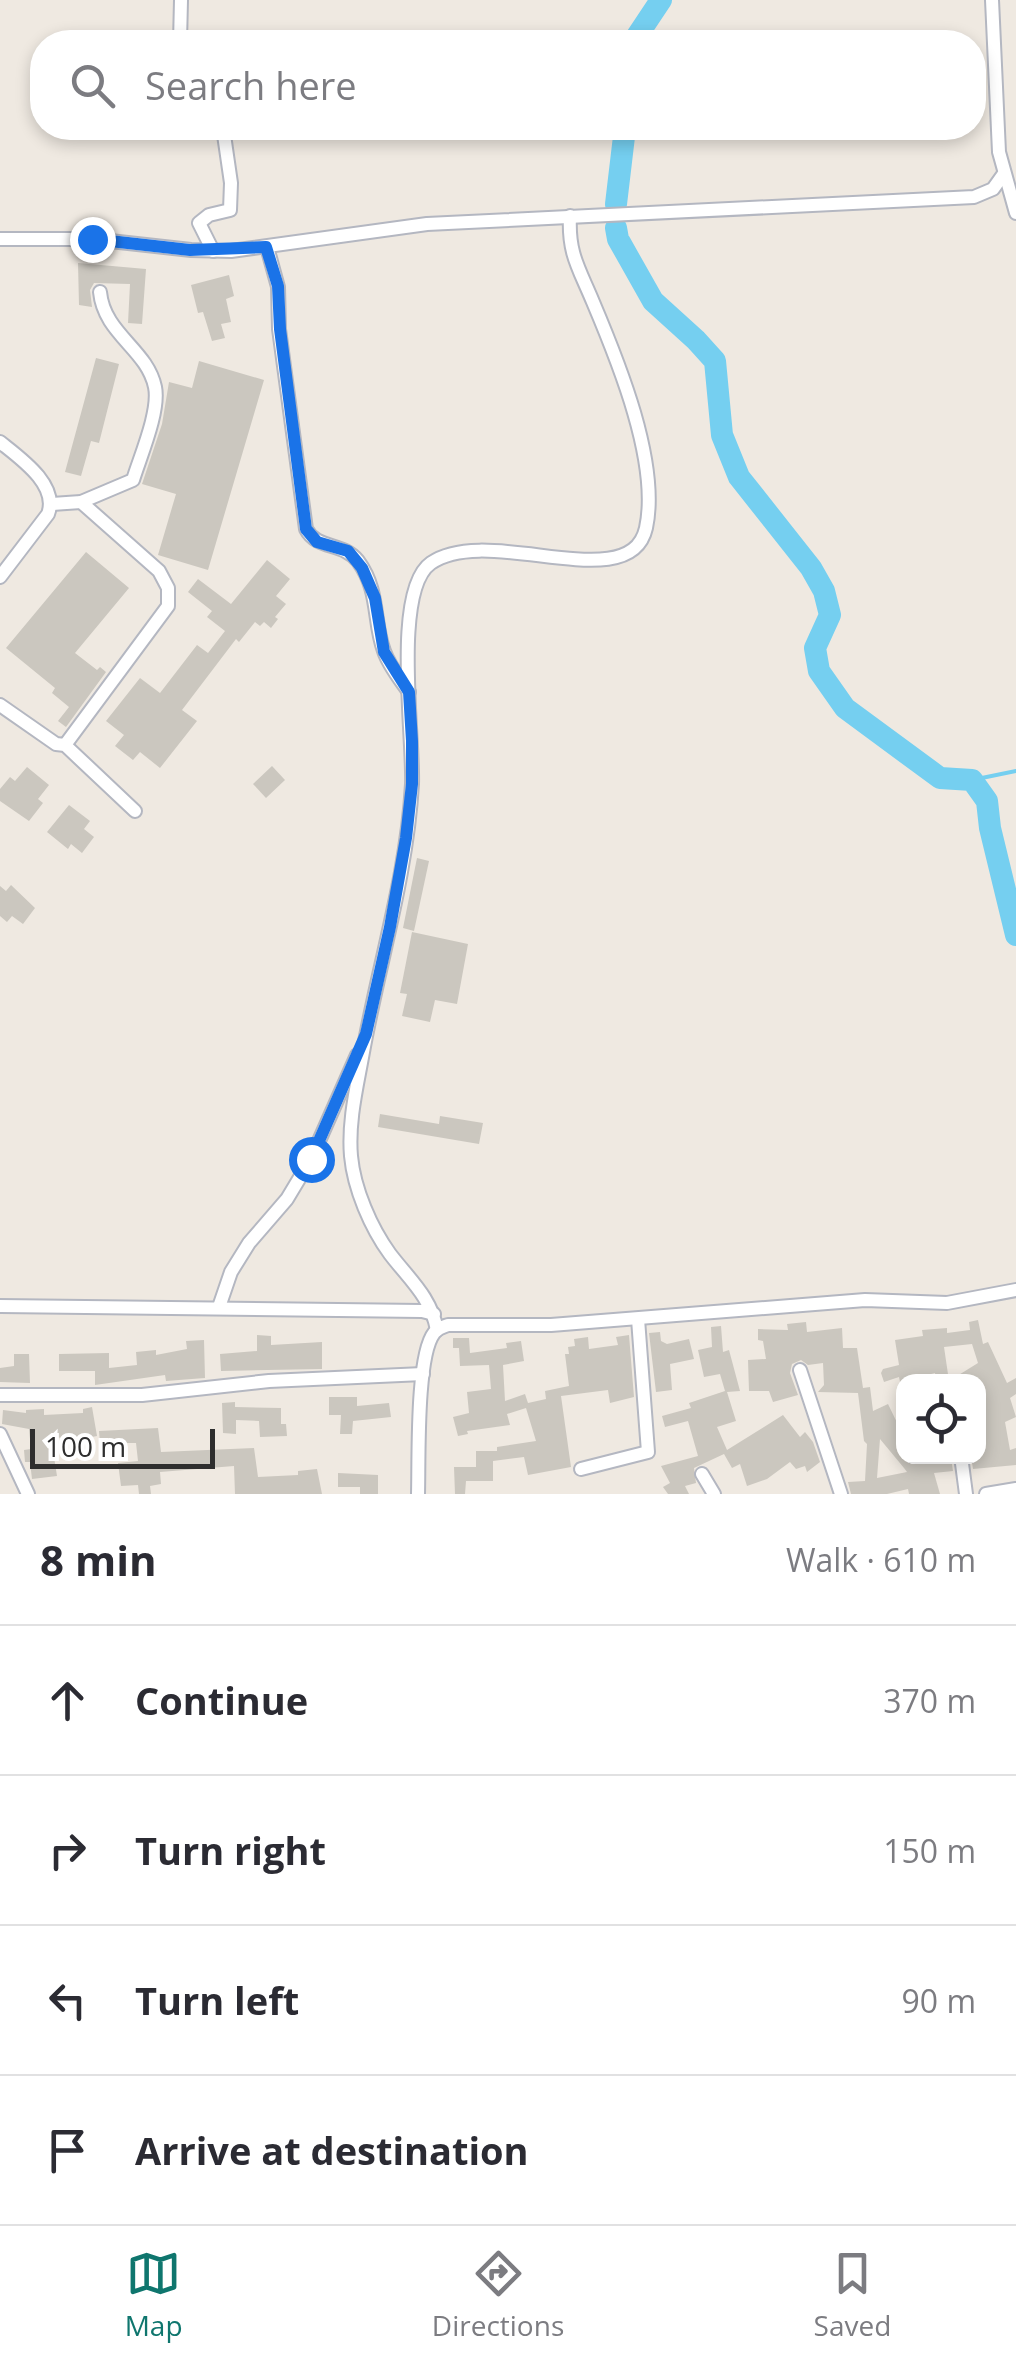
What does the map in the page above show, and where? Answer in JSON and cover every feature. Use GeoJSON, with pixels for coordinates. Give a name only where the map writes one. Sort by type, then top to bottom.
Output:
{"type":"FeatureCollection","features":[{"type":"Feature","properties":{"kind":"street"},"geometry":{"type":"LineString","coordinates":[[180,30],[181,0]]}},
{"type":"Feature","properties":{"kind":"street"},"geometry":{"type":"LineString","coordinates":[[992,0],[996,127],[1003,175],[1016,213]]}},
{"type":"Feature","properties":{"kind":"street"},"geometry":{"type":"LineString","coordinates":[[213,251],[198,223],[208,215],[230,210],[231,183],[225,140]]}},
{"type":"Feature","properties":{"kind":"street"},"geometry":{"type":"LineString","coordinates":[[0,239],[92,239],[213,251],[427,224],[974,197],[993,189],[1003,175]]}},
{"type":"Feature","properties":{"kind":"street"},"geometry":{"type":"LineString","coordinates":[[418,1494],[423,1374],[437,1330],[434,1314],[420,1289],[388,1252],[356,1185],[351,1155],[352,1113],[390,927],[412,784],[409,692],[413,594],[422,571],[432,562],[472,550],[606,561],[631,554],[646,528],[648,493],[641,442],[593,300],[574,262],[570,216]]}},
{"type":"Feature","properties":{"kind":"street"},"geometry":{"type":"LineString","coordinates":[[266,247],[278,286],[306,529],[317,542],[339,547],[356,559],[375,598],[384,652],[409,692]]}},
{"type":"Feature","properties":{"kind":"street"},"geometry":{"type":"LineString","coordinates":[[52,504],[81,502],[133,480],[155,408],[156,387],[134,351],[106,318],[100,292]]}},
{"type":"Feature","properties":{"kind":"street"},"geometry":{"type":"LineString","coordinates":[[0,442],[27,465],[50,494],[52,504],[0,577]]}},
{"type":"Feature","properties":{"kind":"street"},"geometry":{"type":"LineString","coordinates":[[66,745],[168,606],[168,588],[158,572],[81,502]]}},
{"type":"Feature","properties":{"kind":"street"},"geometry":{"type":"LineString","coordinates":[[0,705],[56,744],[66,745],[135,811]]}},
{"type":"Feature","properties":{"kind":"street"},"geometry":{"type":"LineString","coordinates":[[220,1307],[232,1272],[249,1243],[288,1199],[311,1159],[366,1034]]}},
{"type":"Feature","properties":{"kind":"street"},"geometry":{"type":"LineString","coordinates":[[437,1330],[466,1324],[551,1325],[865,1300],[947,1303],[1016,1290]]}},
{"type":"Feature","properties":{"kind":"street"},"geometry":{"type":"LineString","coordinates":[[0,1306],[220,1307],[434,1314]]}},
{"type":"Feature","properties":{"kind":"street"},"geometry":{"type":"LineString","coordinates":[[581,1469],[648,1452],[638,1319]]}},
{"type":"Feature","properties":{"kind":"street"},"geometry":{"type":"LineString","coordinates":[[800,1370],[841,1494]]}},
{"type":"Feature","properties":{"kind":"street"},"geometry":{"type":"LineString","coordinates":[[0,1396],[142,1395],[269,1381],[423,1374]]}},
{"type":"Feature","properties":{"kind":"street"},"geometry":{"type":"LineString","coordinates":[[0,1434],[28,1494]]}},
{"type":"Feature","properties":{"kind":"street"},"geometry":{"type":"LineString","coordinates":[[962,1464],[966,1494]]}},
{"type":"Feature","properties":{"kind":"street"},"geometry":{"type":"LineString","coordinates":[[702,1474],[714,1494]]}},
{"type":"Feature","properties":{"kind":"street"},"geometry":{"type":"LineString","coordinates":[[986,1494],[1016,1488]]}},
{"type":"Feature","properties":{"kind":"building"},"geometry":{"type":"Polygon","coordinates":[[[78,263],[146,269],[142,324],[128,323],[130,284],[94,283],[90,290],[92,307],[79,305],[78,263]]]}},
{"type":"Feature","properties":{"kind":"building"},"geometry":{"type":"Polygon","coordinates":[[[229,275],[234,296],[226,299],[231,322],[221,324],[225,338],[212,341],[203,312],[198,313],[191,285],[229,275]]]}},
{"type":"Feature","properties":{"kind":"building"},"geometry":{"type":"Polygon","coordinates":[[[96,358],[119,364],[99,443],[91,441],[81,476],[65,472],[96,358]]]}},
{"type":"Feature","properties":{"kind":"building"},"geometry":{"type":"Polygon","coordinates":[[[199,361],[264,380],[208,570],[158,555],[176,494],[142,484],[162,424],[169,382],[192,388],[199,361]]]}},
{"type":"Feature","properties":{"kind":"building"},"geometry":{"type":"Polygon","coordinates":[[[86,552],[129,588],[75,653],[106,672],[66,727],[58,721],[69,707],[52,693],[55,688],[6,648],[86,552]]]}},
{"type":"Feature","properties":{"kind":"building"},"geometry":{"type":"Polygon","coordinates":[[[267,560],[290,579],[276,596],[286,604],[275,617],[278,619],[271,628],[264,622],[260,626],[255,622],[239,642],[236,639],[182,710],[197,721],[160,768],[140,752],[133,760],[115,746],[124,735],[106,721],[140,678],[160,693],[197,645],[208,653],[225,631],[207,617],[212,611],[188,592],[198,579],[231,604],[267,560]]]}},
{"type":"Feature","properties":{"kind":"building"},"geometry":{"type":"Polygon","coordinates":[[[272,766],[285,780],[266,798],[253,784],[272,766]]]}},
{"type":"Feature","properties":{"kind":"building"},"geometry":{"type":"Polygon","coordinates":[[[27,767],[49,785],[38,799],[43,803],[29,821],[0,801],[0,789],[10,777],[15,781],[27,767]]]}},
{"type":"Feature","properties":{"kind":"building"},"geometry":{"type":"Polygon","coordinates":[[[69,805],[90,821],[84,829],[94,837],[82,853],[71,844],[68,849],[47,832],[69,805]]]}},
{"type":"Feature","properties":{"kind":"building"},"geometry":{"type":"Polygon","coordinates":[[[417,858],[429,861],[414,931],[403,928],[417,858]]]}},
{"type":"Feature","properties":{"kind":"building"},"geometry":{"type":"Polygon","coordinates":[[[11,885],[35,908],[23,924],[12,916],[7,922],[0,916],[0,886],[6,891],[11,885]]]}},
{"type":"Feature","properties":{"kind":"building"},"geometry":{"type":"Polygon","coordinates":[[[412,932],[468,944],[457,1004],[435,1000],[430,1022],[402,1016],[407,994],[400,993],[412,932]]]}},
{"type":"Feature","properties":{"kind":"building"},"geometry":{"type":"Polygon","coordinates":[[[380,1114],[439,1124],[440,1116],[483,1123],[479,1144],[378,1127],[380,1114]]]}},
{"type":"Feature","properties":{"kind":"building"},"geometry":{"type":"Polygon","coordinates":[[[978,1320],[983,1344],[988,1342],[1007,1383],[1016,1378],[1016,1394],[1010,1398],[1016,1417],[1005,1422],[1010,1450],[1016,1448],[1016,1465],[973,1469],[972,1464],[986,1464],[986,1374],[960,1374],[978,1363],[972,1344],[944,1347],[948,1374],[896,1374],[896,1378],[884,1382],[883,1369],[899,1365],[895,1340],[923,1336],[922,1330],[970,1330],[969,1322],[978,1320]]]}},
{"type":"Feature","properties":{"kind":"building"},"geometry":{"type":"Polygon","coordinates":[[[806,1322],[807,1332],[842,1328],[843,1348],[857,1348],[863,1388],[870,1387],[873,1411],[888,1404],[896,1420],[896,1459],[880,1439],[877,1478],[907,1472],[900,1464],[952,1464],[953,1471],[934,1473],[940,1494],[909,1494],[908,1489],[887,1494],[851,1494],[848,1482],[865,1481],[867,1444],[858,1393],[818,1392],[824,1385],[823,1363],[808,1365],[801,1360],[792,1364],[790,1373],[798,1395],[773,1402],[769,1391],[749,1391],[748,1360],[766,1359],[758,1329],[788,1330],[787,1324],[806,1322]]]}},
{"type":"Feature","properties":{"kind":"building"},"geometry":{"type":"Polygon","coordinates":[[[721,1326],[723,1352],[729,1350],[740,1391],[727,1392],[736,1421],[717,1427],[727,1450],[783,1415],[800,1437],[805,1432],[813,1442],[820,1462],[807,1472],[805,1466],[796,1469],[790,1462],[767,1479],[747,1486],[740,1464],[732,1468],[724,1454],[694,1468],[696,1483],[685,1486],[689,1494],[668,1494],[663,1487],[670,1483],[661,1466],[698,1456],[688,1421],[665,1427],[662,1416],[691,1408],[689,1403],[725,1391],[720,1374],[704,1377],[698,1350],[712,1347],[711,1327],[721,1326]]]}},
{"type":"Feature","properties":{"kind":"building"},"geometry":{"type":"Polygon","coordinates":[[[660,1332],[661,1341],[667,1344],[689,1339],[694,1359],[670,1364],[672,1390],[656,1392],[649,1333],[660,1332]]]}},
{"type":"Feature","properties":{"kind":"building"},"geometry":{"type":"Polygon","coordinates":[[[257,1335],[271,1336],[271,1345],[322,1342],[322,1369],[221,1371],[220,1354],[257,1351],[257,1335]]]}},
{"type":"Feature","properties":{"kind":"building"},"geometry":{"type":"Polygon","coordinates":[[[629,1335],[634,1397],[610,1403],[608,1390],[561,1396],[571,1467],[528,1475],[524,1457],[493,1461],[493,1481],[466,1481],[465,1494],[455,1494],[454,1467],[476,1467],[476,1451],[497,1451],[497,1447],[536,1441],[526,1408],[507,1414],[510,1425],[467,1431],[468,1434],[458,1436],[453,1417],[469,1413],[467,1392],[491,1389],[489,1365],[460,1366],[459,1348],[453,1348],[453,1338],[469,1338],[470,1353],[507,1348],[506,1343],[521,1341],[524,1361],[503,1365],[505,1401],[525,1394],[528,1403],[546,1399],[545,1391],[569,1386],[565,1354],[569,1354],[568,1347],[575,1346],[574,1339],[588,1337],[589,1349],[618,1345],[616,1337],[629,1335]]]}},
{"type":"Feature","properties":{"kind":"building"},"geometry":{"type":"Polygon","coordinates":[[[204,1340],[205,1378],[166,1381],[165,1375],[95,1385],[95,1371],[59,1371],[59,1354],[109,1353],[109,1368],[137,1365],[136,1352],[156,1350],[156,1355],[187,1349],[186,1341],[204,1340]]]}},
{"type":"Feature","properties":{"kind":"building"},"geometry":{"type":"Polygon","coordinates":[[[14,1354],[29,1354],[30,1383],[0,1382],[0,1368],[14,1366],[14,1354]]]}},
{"type":"Feature","properties":{"kind":"building"},"geometry":{"type":"Polygon","coordinates":[[[329,1397],[357,1397],[357,1406],[389,1403],[391,1417],[353,1421],[352,1434],[340,1434],[341,1415],[329,1415],[329,1397]]]}},
{"type":"Feature","properties":{"kind":"building"},"geometry":{"type":"Polygon","coordinates":[[[235,1402],[235,1407],[281,1408],[281,1424],[286,1424],[287,1436],[260,1437],[259,1421],[236,1420],[236,1434],[223,1433],[222,1403],[235,1402]]]}},
{"type":"Feature","properties":{"kind":"building"},"geometry":{"type":"Polygon","coordinates":[[[92,1407],[97,1436],[76,1440],[51,1438],[57,1476],[32,1479],[24,1450],[31,1449],[29,1429],[2,1424],[3,1410],[26,1413],[44,1409],[44,1415],[83,1413],[83,1409],[92,1407]]]}},
{"type":"Feature","properties":{"kind":"building"},"geometry":{"type":"Polygon","coordinates":[[[158,1428],[161,1452],[254,1448],[258,1477],[298,1475],[298,1471],[317,1469],[322,1494],[235,1494],[234,1466],[160,1472],[161,1484],[150,1486],[151,1494],[139,1494],[138,1485],[121,1486],[118,1463],[138,1461],[136,1443],[100,1443],[99,1431],[158,1428]]]}},
{"type":"Feature","properties":{"kind":"building"},"geometry":{"type":"Polygon","coordinates":[[[338,1473],[378,1475],[378,1494],[360,1494],[360,1487],[338,1487],[338,1473]]]}},
{"type":"Feature","properties":{"kind":"waterway"},"geometry":{"type":"LineString","coordinates":[[641,30],[661,0]]}},
{"type":"Feature","properties":{"kind":"waterway"},"geometry":{"type":"LineString","coordinates":[[616,204],[624,140]]}},
{"type":"Feature","properties":{"kind":"waterway"},"geometry":{"type":"LineString","coordinates":[[616,228],[618,239],[653,301],[715,361],[722,435],[739,477],[811,568],[824,591],[830,615],[815,648],[819,671],[845,708],[940,778],[972,780],[987,801],[1016,935]]}},
{"type":"Feature","properties":{"kind":"waterway"},"geometry":{"type":"LineString","coordinates":[[972,780],[1016,771]]}},
{"type":"Feature","properties":{"kind":"route"},"geometry":{"type":"LineString","coordinates":[[92,239],[190,250],[266,247],[278,286],[306,529],[317,542],[348,551],[362,568],[375,598],[384,652],[409,692],[412,784],[390,927],[366,1034],[311,1159]]}}]}
